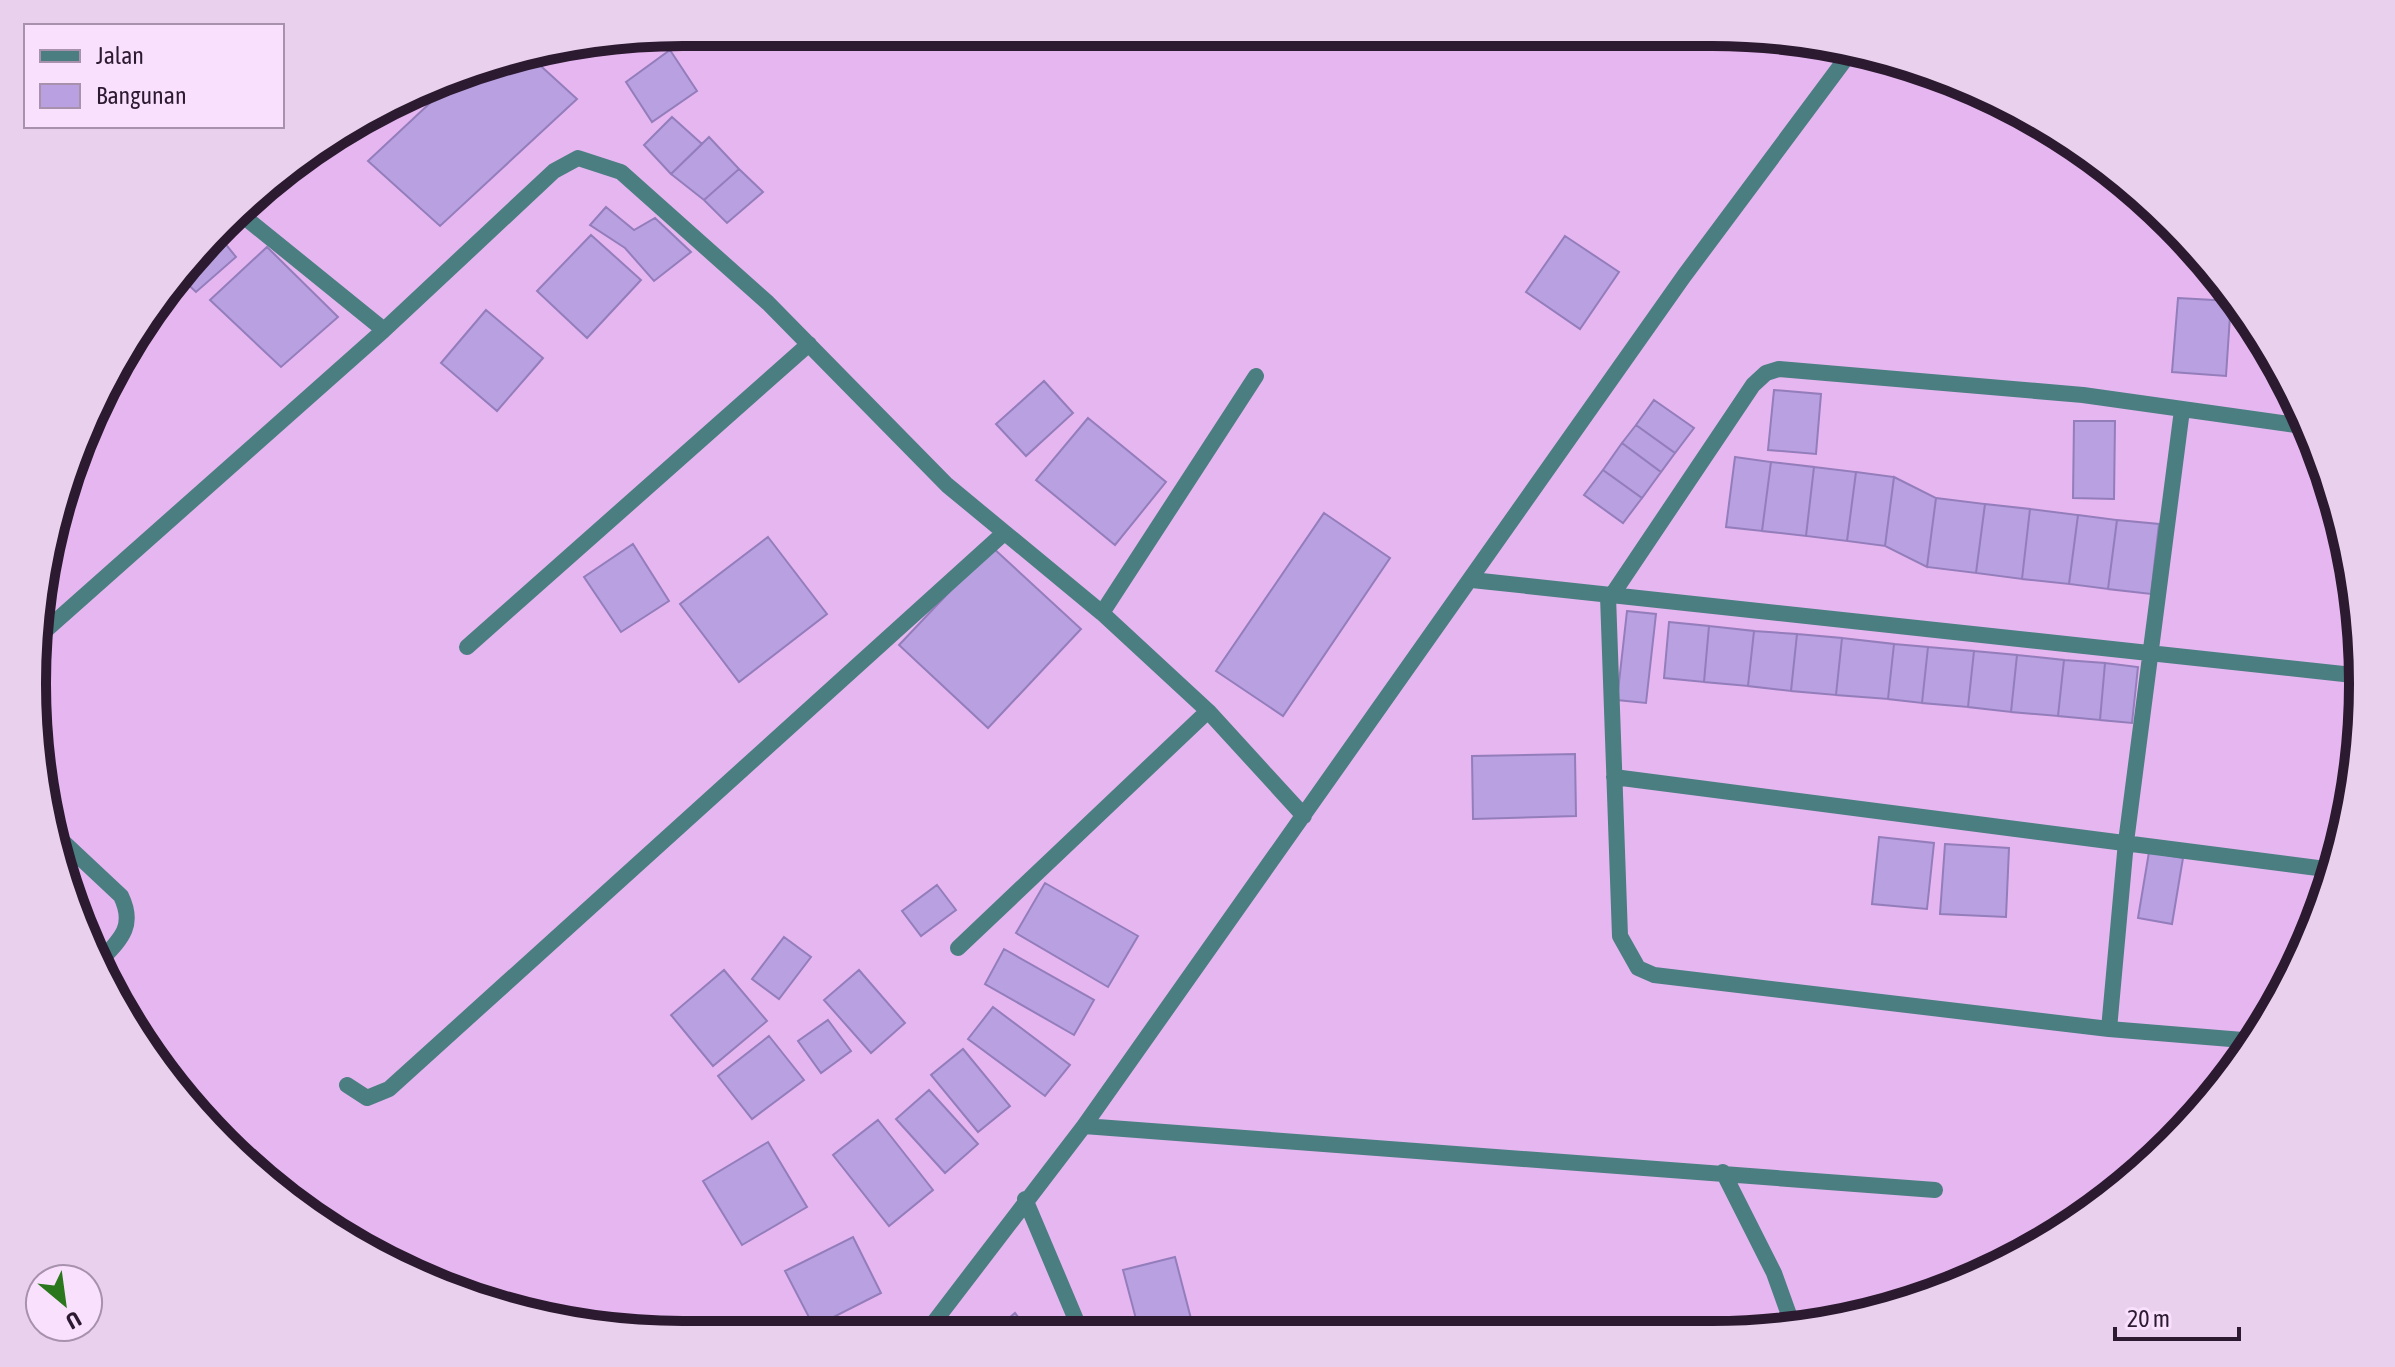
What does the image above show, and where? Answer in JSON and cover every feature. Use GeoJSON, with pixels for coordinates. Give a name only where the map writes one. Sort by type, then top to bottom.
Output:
{"type":"FeatureCollection","features":[{"type":"Feature","properties":{"kind":"street"},"geometry":{"type":"LineString","coordinates":[[935,1321],[1025,1199],[1084,1126],[1684,276],[1845,60]]}},
{"type":"Feature","properties":{"kind":"street"},"geometry":{"type":"LineString","coordinates":[[48,628],[384,330],[554,171],[578,158],[621,172],[809,344],[947,485],[1102,613],[1208,711],[1304,816]]}},
{"type":"Feature","properties":{"kind":"street"},"geometry":{"type":"LineString","coordinates":[[247,219],[384,330]]}},
{"type":"Feature","properties":{"kind":"street"},"geometry":{"type":"LineString","coordinates":[[467,647],[809,344]]}},
{"type":"Feature","properties":{"kind":"street"},"geometry":{"type":"LineString","coordinates":[[2241,1040],[2109,1029],[1654,975],[1638,968],[1620,936],[1610,596],[1753,385],[1766,373],[1791,367],[1941,385],[2083,395],[2293,425]]}},
{"type":"Feature","properties":{"kind":"street"},"geometry":{"type":"LineString","coordinates":[[1102,613],[1256,376]]}},
{"type":"Feature","properties":{"kind":"street"},"geometry":{"type":"LineString","coordinates":[[2109,1029],[2126,842],[2182,410]]}},
{"type":"Feature","properties":{"kind":"street"},"geometry":{"type":"LineString","coordinates":[[347,1085],[367,1098],[389,1089],[1004,533]]}},
{"type":"Feature","properties":{"kind":"street"},"geometry":{"type":"LineString","coordinates":[[1472,580],[2349,675]]}},
{"type":"Feature","properties":{"kind":"street"},"geometry":{"type":"LineString","coordinates":[[958,948],[1208,711]]}},
{"type":"Feature","properties":{"kind":"street"},"geometry":{"type":"LineString","coordinates":[[1614,777],[2321,868]]}},
{"type":"Feature","properties":{"kind":"street"},"geometry":{"type":"LineString","coordinates":[[67,846],[121,896],[128,909],[129,924],[122,939],[107,954]]}},
{"type":"Feature","properties":{"kind":"street"},"geometry":{"type":"LineString","coordinates":[[1084,1126],[1935,1190]]}},
{"type":"Feature","properties":{"kind":"street"},"geometry":{"type":"LineString","coordinates":[[1723,1172],[1774,1273],[1790,1317]]}},
{"type":"Feature","properties":{"kind":"street"},"geometry":{"type":"LineString","coordinates":[[1025,1199],[1077,1321]]}},
{"type":"Feature","properties":{"kind":"building"},"geometry":{"type":"Polygon","coordinates":[[[670,50],[697,91],[652,122],[626,82],[670,50]]]}},
{"type":"Feature","properties":{"kind":"building"},"geometry":{"type":"Polygon","coordinates":[[[538,63],[577,99],[440,226],[368,161],[437,96],[519,68],[538,63]]]}},
{"type":"Feature","properties":{"kind":"building"},"geometry":{"type":"Polygon","coordinates":[[[672,117],[702,144],[671,174],[644,145],[672,117]]]}},
{"type":"Feature","properties":{"kind":"building"},"geometry":{"type":"Polygon","coordinates":[[[709,137],[739,169],[704,200],[671,174],[709,137]]]}},
{"type":"Feature","properties":{"kind":"building"},"geometry":{"type":"Polygon","coordinates":[[[739,169],[763,192],[727,223],[704,200],[739,169]]]}},
{"type":"Feature","properties":{"kind":"building"},"geometry":{"type":"Polygon","coordinates":[[[606,207],[634,230],[655,218],[691,252],[654,281],[625,248],[590,225],[606,207]]]}},
{"type":"Feature","properties":{"kind":"building"},"geometry":{"type":"Polygon","coordinates":[[[591,235],[641,280],[587,338],[537,291],[591,235]]]}},
{"type":"Feature","properties":{"kind":"building"},"geometry":{"type":"Polygon","coordinates":[[[1565,236],[1619,272],[1580,329],[1526,292],[1565,236]]]}},
{"type":"Feature","properties":{"kind":"building"},"geometry":{"type":"Polygon","coordinates":[[[224,242],[236,257],[196,292],[187,284],[224,242]]]}},
{"type":"Feature","properties":{"kind":"building"},"geometry":{"type":"Polygon","coordinates":[[[267,247],[338,317],[281,367],[210,300],[267,247]]]}},
{"type":"Feature","properties":{"kind":"building"},"geometry":{"type":"Polygon","coordinates":[[[2178,298],[2221,300],[2230,313],[2226,376],[2172,372],[2178,298]]]}},
{"type":"Feature","properties":{"kind":"building"},"geometry":{"type":"Polygon","coordinates":[[[486,310],[543,358],[497,411],[441,363],[486,310]]]}},
{"type":"Feature","properties":{"kind":"building"},"geometry":{"type":"Polygon","coordinates":[[[1044,381],[1073,413],[1026,456],[996,424],[1044,381]]]}},
{"type":"Feature","properties":{"kind":"building"},"geometry":{"type":"Polygon","coordinates":[[[1774,390],[1821,394],[1816,454],[1768,450],[1774,390]]]}},
{"type":"Feature","properties":{"kind":"building"},"geometry":{"type":"Polygon","coordinates":[[[1654,400],[1694,428],[1675,453],[1636,425],[1654,400]]]}},
{"type":"Feature","properties":{"kind":"building"},"geometry":{"type":"Polygon","coordinates":[[[1088,418],[1166,482],[1115,545],[1036,480],[1088,418]]]}},
{"type":"Feature","properties":{"kind":"building"},"geometry":{"type":"Polygon","coordinates":[[[2074,421],[2115,421],[2114,499],[2073,498],[2074,421]]]}},
{"type":"Feature","properties":{"kind":"building"},"geometry":{"type":"Polygon","coordinates":[[[1636,425],[1675,453],[1661,472],[1622,443],[1636,425]]]}},
{"type":"Feature","properties":{"kind":"building"},"geometry":{"type":"Polygon","coordinates":[[[1622,443],[1661,472],[1642,498],[1603,470],[1622,443]]]}},
{"type":"Feature","properties":{"kind":"building"},"geometry":{"type":"Polygon","coordinates":[[[1735,457],[1771,462],[1762,531],[1726,527],[1735,457]]]}},
{"type":"Feature","properties":{"kind":"building"},"geometry":{"type":"Polygon","coordinates":[[[1771,462],[1814,467],[1806,536],[1762,531],[1771,462]]]}},
{"type":"Feature","properties":{"kind":"building"},"geometry":{"type":"Polygon","coordinates":[[[1814,467],[1856,472],[1847,541],[1806,536],[1814,467]]]}},
{"type":"Feature","properties":{"kind":"building"},"geometry":{"type":"Polygon","coordinates":[[[1603,470],[1642,498],[1623,523],[1584,495],[1603,470]]]}},
{"type":"Feature","properties":{"kind":"building"},"geometry":{"type":"Polygon","coordinates":[[[1856,472],[1894,477],[1885,546],[1847,541],[1856,472]]]}},
{"type":"Feature","properties":{"kind":"building"},"geometry":{"type":"Polygon","coordinates":[[[1894,477],[1936,498],[1927,567],[1885,546],[1894,477]]]}},
{"type":"Feature","properties":{"kind":"building"},"geometry":{"type":"Polygon","coordinates":[[[1936,498],[1985,504],[1976,573],[1927,567],[1936,498]]]}},
{"type":"Feature","properties":{"kind":"building"},"geometry":{"type":"Polygon","coordinates":[[[1985,504],[2030,509],[2022,579],[1976,573],[1985,504]]]}},
{"type":"Feature","properties":{"kind":"building"},"geometry":{"type":"Polygon","coordinates":[[[2030,509],[2078,515],[2069,584],[2022,579],[2030,509]]]}},
{"type":"Feature","properties":{"kind":"building"},"geometry":{"type":"Polygon","coordinates":[[[1324,513],[1390,558],[1283,716],[1216,671],[1324,513]]]}},
{"type":"Feature","properties":{"kind":"building"},"geometry":{"type":"Polygon","coordinates":[[[2078,515],[2117,520],[2108,589],[2069,584],[2078,515]]]}},
{"type":"Feature","properties":{"kind":"building"},"geometry":{"type":"Polygon","coordinates":[[[2117,520],[2159,524],[2151,594],[2108,589],[2117,520]]]}},
{"type":"Feature","properties":{"kind":"building"},"geometry":{"type":"Polygon","coordinates":[[[768,537],[827,614],[739,682],[680,604],[768,537]]]}},
{"type":"Feature","properties":{"kind":"building"},"geometry":{"type":"Polygon","coordinates":[[[633,544],[669,601],[621,632],[584,577],[633,544]]]}},
{"type":"Feature","properties":{"kind":"building"},"geometry":{"type":"Polygon","coordinates":[[[992,547],[1081,629],[988,728],[899,645],[992,547]]]}},
{"type":"Feature","properties":{"kind":"building"},"geometry":{"type":"Polygon","coordinates":[[[1627,611],[1656,614],[1646,703],[1617,700],[1627,611]]]}},
{"type":"Feature","properties":{"kind":"building"},"geometry":{"type":"Polygon","coordinates":[[[1669,622],[1709,626],[1704,682],[1664,678],[1669,622]]]}},
{"type":"Feature","properties":{"kind":"building"},"geometry":{"type":"Polygon","coordinates":[[[1709,626],[1754,631],[1748,686],[1704,682],[1709,626]]]}},
{"type":"Feature","properties":{"kind":"building"},"geometry":{"type":"Polygon","coordinates":[[[1754,631],[1797,634],[1791,691],[1748,686],[1754,631]]]}},
{"type":"Feature","properties":{"kind":"building"},"geometry":{"type":"Polygon","coordinates":[[[1797,634],[1842,638],[1836,695],[1791,691],[1797,634]]]}},
{"type":"Feature","properties":{"kind":"building"},"geometry":{"type":"Polygon","coordinates":[[[1842,638],[1894,644],[1888,699],[1836,695],[1842,638]]]}},
{"type":"Feature","properties":{"kind":"building"},"geometry":{"type":"Polygon","coordinates":[[[1894,644],[1928,647],[1922,703],[1888,699],[1894,644]]]}},
{"type":"Feature","properties":{"kind":"building"},"geometry":{"type":"Polygon","coordinates":[[[1928,647],[1974,651],[1968,707],[1922,703],[1928,647]]]}},
{"type":"Feature","properties":{"kind":"building"},"geometry":{"type":"Polygon","coordinates":[[[1974,651],[2017,655],[2011,712],[1968,707],[1974,651]]]}},
{"type":"Feature","properties":{"kind":"building"},"geometry":{"type":"Polygon","coordinates":[[[2017,655],[2064,660],[2058,716],[2011,712],[2017,655]]]}},
{"type":"Feature","properties":{"kind":"building"},"geometry":{"type":"Polygon","coordinates":[[[2064,660],[2105,663],[2100,720],[2058,716],[2064,660]]]}},
{"type":"Feature","properties":{"kind":"building"},"geometry":{"type":"Polygon","coordinates":[[[2105,663],[2138,667],[2132,723],[2100,720],[2105,663]]]}},
{"type":"Feature","properties":{"kind":"building"},"geometry":{"type":"Polygon","coordinates":[[[1575,754],[1576,816],[1473,819],[1472,756],[1575,754]]]}},
{"type":"Feature","properties":{"kind":"building"},"geometry":{"type":"Polygon","coordinates":[[[1879,837],[1934,843],[1927,909],[1872,904],[1879,837]]]}},
{"type":"Feature","properties":{"kind":"building"},"geometry":{"type":"Polygon","coordinates":[[[1945,844],[2009,848],[2006,917],[1940,914],[1945,844]]]}},
{"type":"Feature","properties":{"kind":"building"},"geometry":{"type":"Polygon","coordinates":[[[2149,852],[2183,858],[2172,924],[2138,918],[2149,852]]]}},
{"type":"Feature","properties":{"kind":"building"},"geometry":{"type":"Polygon","coordinates":[[[1045,883],[1138,936],[1108,987],[1016,933],[1045,883]]]}},
{"type":"Feature","properties":{"kind":"building"},"geometry":{"type":"Polygon","coordinates":[[[937,885],[956,910],[921,936],[902,911],[937,885]]]}},
{"type":"Feature","properties":{"kind":"building"},"geometry":{"type":"Polygon","coordinates":[[[784,937],[811,957],[779,999],[752,979],[784,937]]]}},
{"type":"Feature","properties":{"kind":"building"},"geometry":{"type":"Polygon","coordinates":[[[1004,949],[1094,1000],[1074,1035],[985,984],[1004,949]]]}},
{"type":"Feature","properties":{"kind":"building"},"geometry":{"type":"Polygon","coordinates":[[[724,970],[767,1021],[713,1066],[671,1015],[724,970]]]}},
{"type":"Feature","properties":{"kind":"building"},"geometry":{"type":"Polygon","coordinates":[[[859,970],[905,1023],[871,1053],[824,1000],[859,970]]]}},
{"type":"Feature","properties":{"kind":"building"},"geometry":{"type":"Polygon","coordinates":[[[993,1007],[1070,1065],[1045,1096],[968,1039],[993,1007]]]}},
{"type":"Feature","properties":{"kind":"building"},"geometry":{"type":"Polygon","coordinates":[[[828,1020],[851,1051],[821,1073],[798,1041],[828,1020]]]}},
{"type":"Feature","properties":{"kind":"building"},"geometry":{"type":"Polygon","coordinates":[[[769,1036],[804,1080],[752,1119],[718,1076],[769,1036]]]}},
{"type":"Feature","properties":{"kind":"building"},"geometry":{"type":"Polygon","coordinates":[[[963,1049],[1010,1106],[978,1132],[931,1075],[963,1049]]]}},
{"type":"Feature","properties":{"kind":"building"},"geometry":{"type":"Polygon","coordinates":[[[929,1090],[978,1144],[945,1173],[896,1119],[929,1090]]]}},
{"type":"Feature","properties":{"kind":"building"},"geometry":{"type":"Polygon","coordinates":[[[878,1120],[933,1190],[889,1226],[833,1155],[878,1120]]]}},
{"type":"Feature","properties":{"kind":"building"},"geometry":{"type":"Polygon","coordinates":[[[768,1142],[807,1207],[742,1245],[703,1181],[768,1142]]]}},
{"type":"Feature","properties":{"kind":"building"},"geometry":{"type":"Polygon","coordinates":[[[853,1237],[881,1293],[826,1321],[811,1321],[785,1271],[853,1237]]]}},
{"type":"Feature","properties":{"kind":"building"},"geometry":{"type":"Polygon","coordinates":[[[1175,1257],[1192,1321],[1137,1321],[1123,1270],[1175,1257]]]}},
{"type":"Feature","properties":{"kind":"building"},"geometry":{"type":"Polygon","coordinates":[[[1015,1313],[1021,1321],[1005,1321],[1015,1313]]]}}]}
